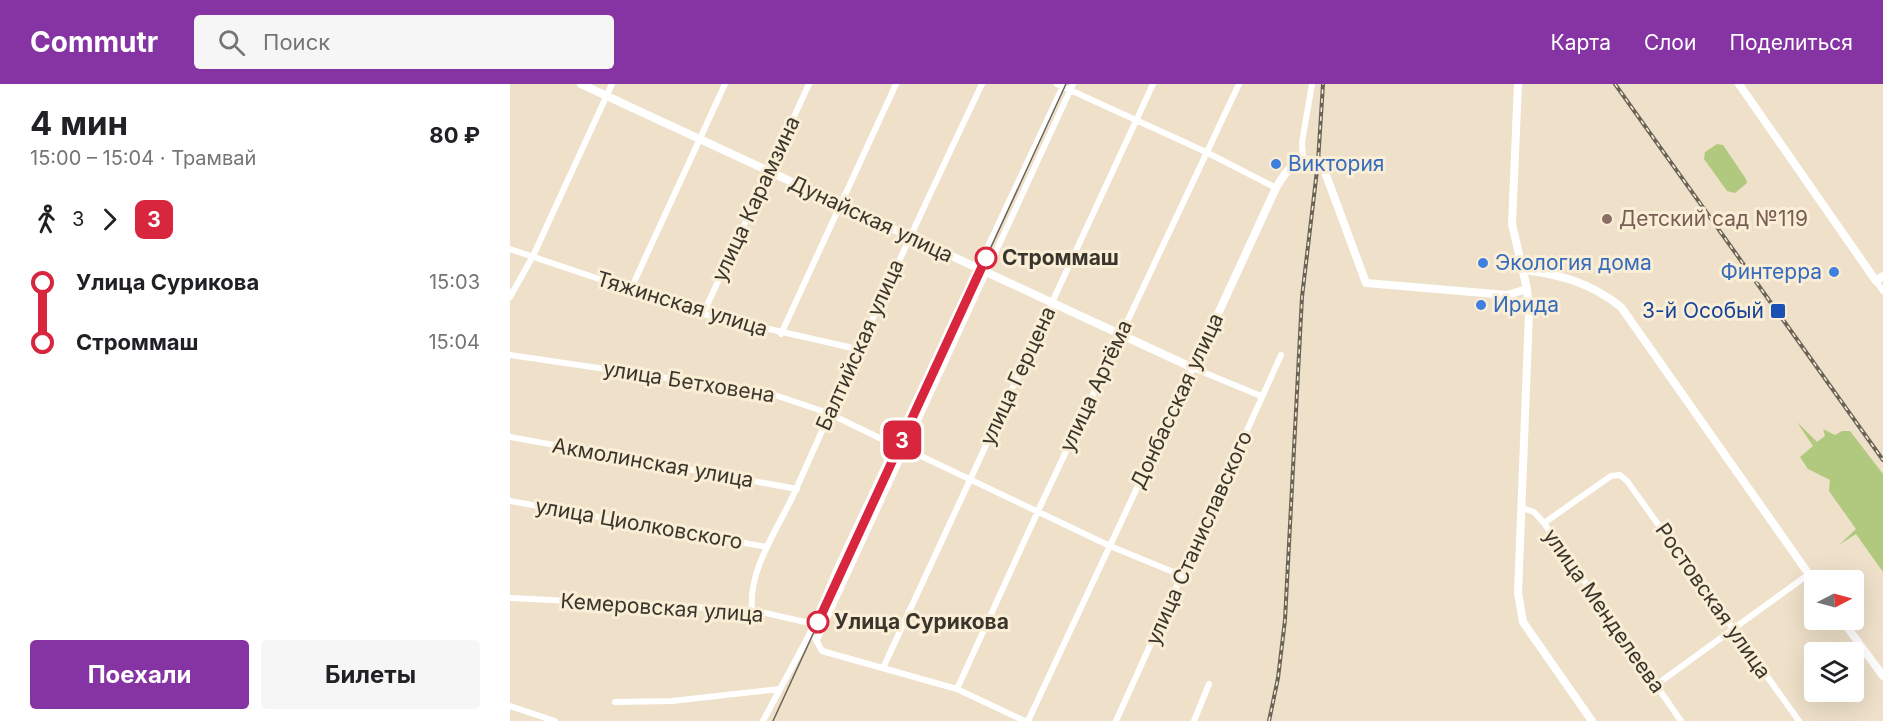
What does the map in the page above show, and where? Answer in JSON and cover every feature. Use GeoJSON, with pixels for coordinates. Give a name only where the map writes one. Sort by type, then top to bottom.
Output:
{"type":"FeatureCollection","features":[{"type":"Feature","properties":{"kind":"main road"},"geometry":{"type":"LineString","coordinates":[[1518,84],[1512,225],[1527,289],[1529,314],[1518,593],[1523,622],[1592,721]]}},
{"type":"Feature","properties":{"kind":"main road"},"geometry":{"type":"LineString","coordinates":[[1739,84],[1880,279]]}},
{"type":"Feature","properties":{"kind":"main road"},"geometry":{"type":"LineString","coordinates":[[1522,270],[1563,275],[1605,295],[1631,320],[1806,570]]}},
{"type":"Feature","properties":{"kind":"main road"},"geometry":{"type":"LineString","coordinates":[[1849,630],[1883,676]]}},
{"type":"Feature","properties":{"kind":"street","name":"Дунайская улица"},"geometry":{"type":"LineString","coordinates":[[581,84],[1193,368],[1262,396]]}},
{"type":"Feature","properties":{"kind":"street"},"geometry":{"type":"LineString","coordinates":[[510,297],[533,256],[612,84]]}},
{"type":"Feature","properties":{"kind":"street"},"geometry":{"type":"LineString","coordinates":[[630,291],[725,84]]}},
{"type":"Feature","properties":{"kind":"street","name":"улица Карамзина"},"geometry":{"type":"LineString","coordinates":[[703,314],[809,84]]}},
{"type":"Feature","properties":{"kind":"street"},"geometry":{"type":"LineString","coordinates":[[781,334],[896,84]]}},
{"type":"Feature","properties":{"kind":"street","name":"Балтийская улица"},"geometry":{"type":"LineString","coordinates":[[752,610],[752,592],[767,547],[796,489],[857,349],[981,84]]}},
{"type":"Feature","properties":{"kind":"street","name":"улица Герцена"},"geometry":{"type":"LineString","coordinates":[[883,668],[1153,84]]}},
{"type":"Feature","properties":{"kind":"street","name":"улица Артёма"},"geometry":{"type":"LineString","coordinates":[[957,689],[1120,334],[1239,84]]}},
{"type":"Feature","properties":{"kind":"street"},"geometry":{"type":"LineString","coordinates":[[1312,84],[1302,142],[1303,160],[1322,164],[1366,283],[1507,295],[1527,289]]}},
{"type":"Feature","properties":{"kind":"street"},"geometry":{"type":"LineString","coordinates":[[763,721],[809,635],[894,445],[1061,85],[1071,87],[1276,188]]}},
{"type":"Feature","properties":{"kind":"street"},"geometry":{"type":"LineString","coordinates":[[817,640],[1071,87]]}},
{"type":"Feature","properties":{"kind":"street","name":"Донбасская улица"},"geometry":{"type":"LineString","coordinates":[[1027,721],[1276,188],[1288,167],[1303,160]]}},
{"type":"Feature","properties":{"kind":"street","name":"Тяжинская улица"},"geometry":{"type":"LineString","coordinates":[[510,249],[703,314],[781,334],[857,349]]}},
{"type":"Feature","properties":{"kind":"street"},"geometry":{"type":"LineString","coordinates":[[1880,279],[1883,291]]}},
{"type":"Feature","properties":{"kind":"street","name":"улица Бетховена"},"geometry":{"type":"LineString","coordinates":[[510,355],[769,393],[828,413],[894,445]]}},
{"type":"Feature","properties":{"kind":"street","name":"улица Станиславского"},"geometry":{"type":"LineString","coordinates":[[1116,721],[1281,355]]}},
{"type":"Feature","properties":{"kind":"street","name":"Акмолинская улица"},"geometry":{"type":"LineString","coordinates":[[510,437],[796,489]]}},
{"type":"Feature","properties":{"kind":"street"},"geometry":{"type":"LineString","coordinates":[[904,448],[1110,546],[1183,576]]}},
{"type":"Feature","properties":{"kind":"street","name":"Ростовская улица"},"geometry":{"type":"LineString","coordinates":[[1544,523],[1611,477],[1620,475],[1627,481],[1799,721]]}},
{"type":"Feature","properties":{"kind":"street","name":"улица Циолковского"},"geometry":{"type":"LineString","coordinates":[[510,501],[767,547]]}},
{"type":"Feature","properties":{"kind":"street","name":"улица Менделеева"},"geometry":{"type":"LineString","coordinates":[[1522,508],[1534,512],[1544,523],[1681,721]]}},
{"type":"Feature","properties":{"kind":"street"},"geometry":{"type":"LineString","coordinates":[[1656,685],[1804,578]]}},
{"type":"Feature","properties":{"kind":"street","name":"Кемеровская улица"},"geometry":{"type":"LineString","coordinates":[[510,598],[752,610],[813,624]]}},
{"type":"Feature","properties":{"kind":"street"},"geometry":{"type":"LineString","coordinates":[[809,635],[817,640],[822,651],[916,680],[957,689],[1027,721]]}},
{"type":"Feature","properties":{"kind":"street"},"geometry":{"type":"LineString","coordinates":[[1194,721],[1209,684]]}},
{"type":"Feature","properties":{"kind":"street"},"geometry":{"type":"LineString","coordinates":[[615,702],[672,701],[779,689]]}},
{"type":"Feature","properties":{"kind":"street"},"geometry":{"type":"LineString","coordinates":[[510,706],[555,721]]}},
{"type":"Feature","properties":{"kind":"green space"},"geometry":{"type":"Polygon","coordinates":[[[1717,144],[1723,145],[1746,179],[1747,183],[1735,193],[1727,191],[1704,159],[1705,152],[1717,144]]]}},
{"type":"Feature","properties":{"kind":"green space"},"geometry":{"type":"Polygon","coordinates":[[[1797,422],[1817,442],[1825,436],[1823,429],[1835,435],[1842,431],[1850,431],[1883,474],[1883,572],[1856,534],[1839,545],[1856,529],[1829,491],[1830,480],[1808,469],[1800,457],[1813,446],[1797,422]]]}},
{"type":"Feature","properties":{"kind":"tram line"},"geometry":{"type":"LineString","coordinates":[[773,721],[1066,84]]}},
{"type":"Feature","properties":{"kind":"tram line","name":"3"},"geometry":{"type":"LineString","coordinates":[[818,622],[986,258]]}},
{"type":"Feature","properties":{"kind":"railway"},"geometry":{"type":"LineString","coordinates":[[1269,721],[1278,678],[1285,620],[1302,297],[1318,162],[1323,84]]}},
{"type":"Feature","properties":{"kind":"railway"},"geometry":{"type":"LineString","coordinates":[[1615,84],[1883,460]]}},
{"type":"Feature","properties":{"kind":"place","name":"Виктория"},"geometry":{"type":"Point","coordinates":[1276,164]}},
{"type":"Feature","properties":{"kind":"place","name":"Детский сад №119"},"geometry":{"type":"Point","coordinates":[1607,219]}},
{"type":"Feature","properties":{"kind":"place","name":"Строммаш"},"geometry":{"type":"Point","coordinates":[986,258]}},
{"type":"Feature","properties":{"kind":"place","name":"Экология дома"},"geometry":{"type":"Point","coordinates":[1483,263]}},
{"type":"Feature","properties":{"kind":"place","name":"Финтерра"},"geometry":{"type":"Point","coordinates":[1834,272]}},
{"type":"Feature","properties":{"kind":"place","name":"Ирида"},"geometry":{"type":"Point","coordinates":[1481,305]}},
{"type":"Feature","properties":{"kind":"place","name":"3-й Особый"},"geometry":{"type":"Point","coordinates":[1778,311]}},
{"type":"Feature","properties":{"kind":"place","name":"Улица Сурикова"},"geometry":{"type":"Point","coordinates":[818,622]}}]}
